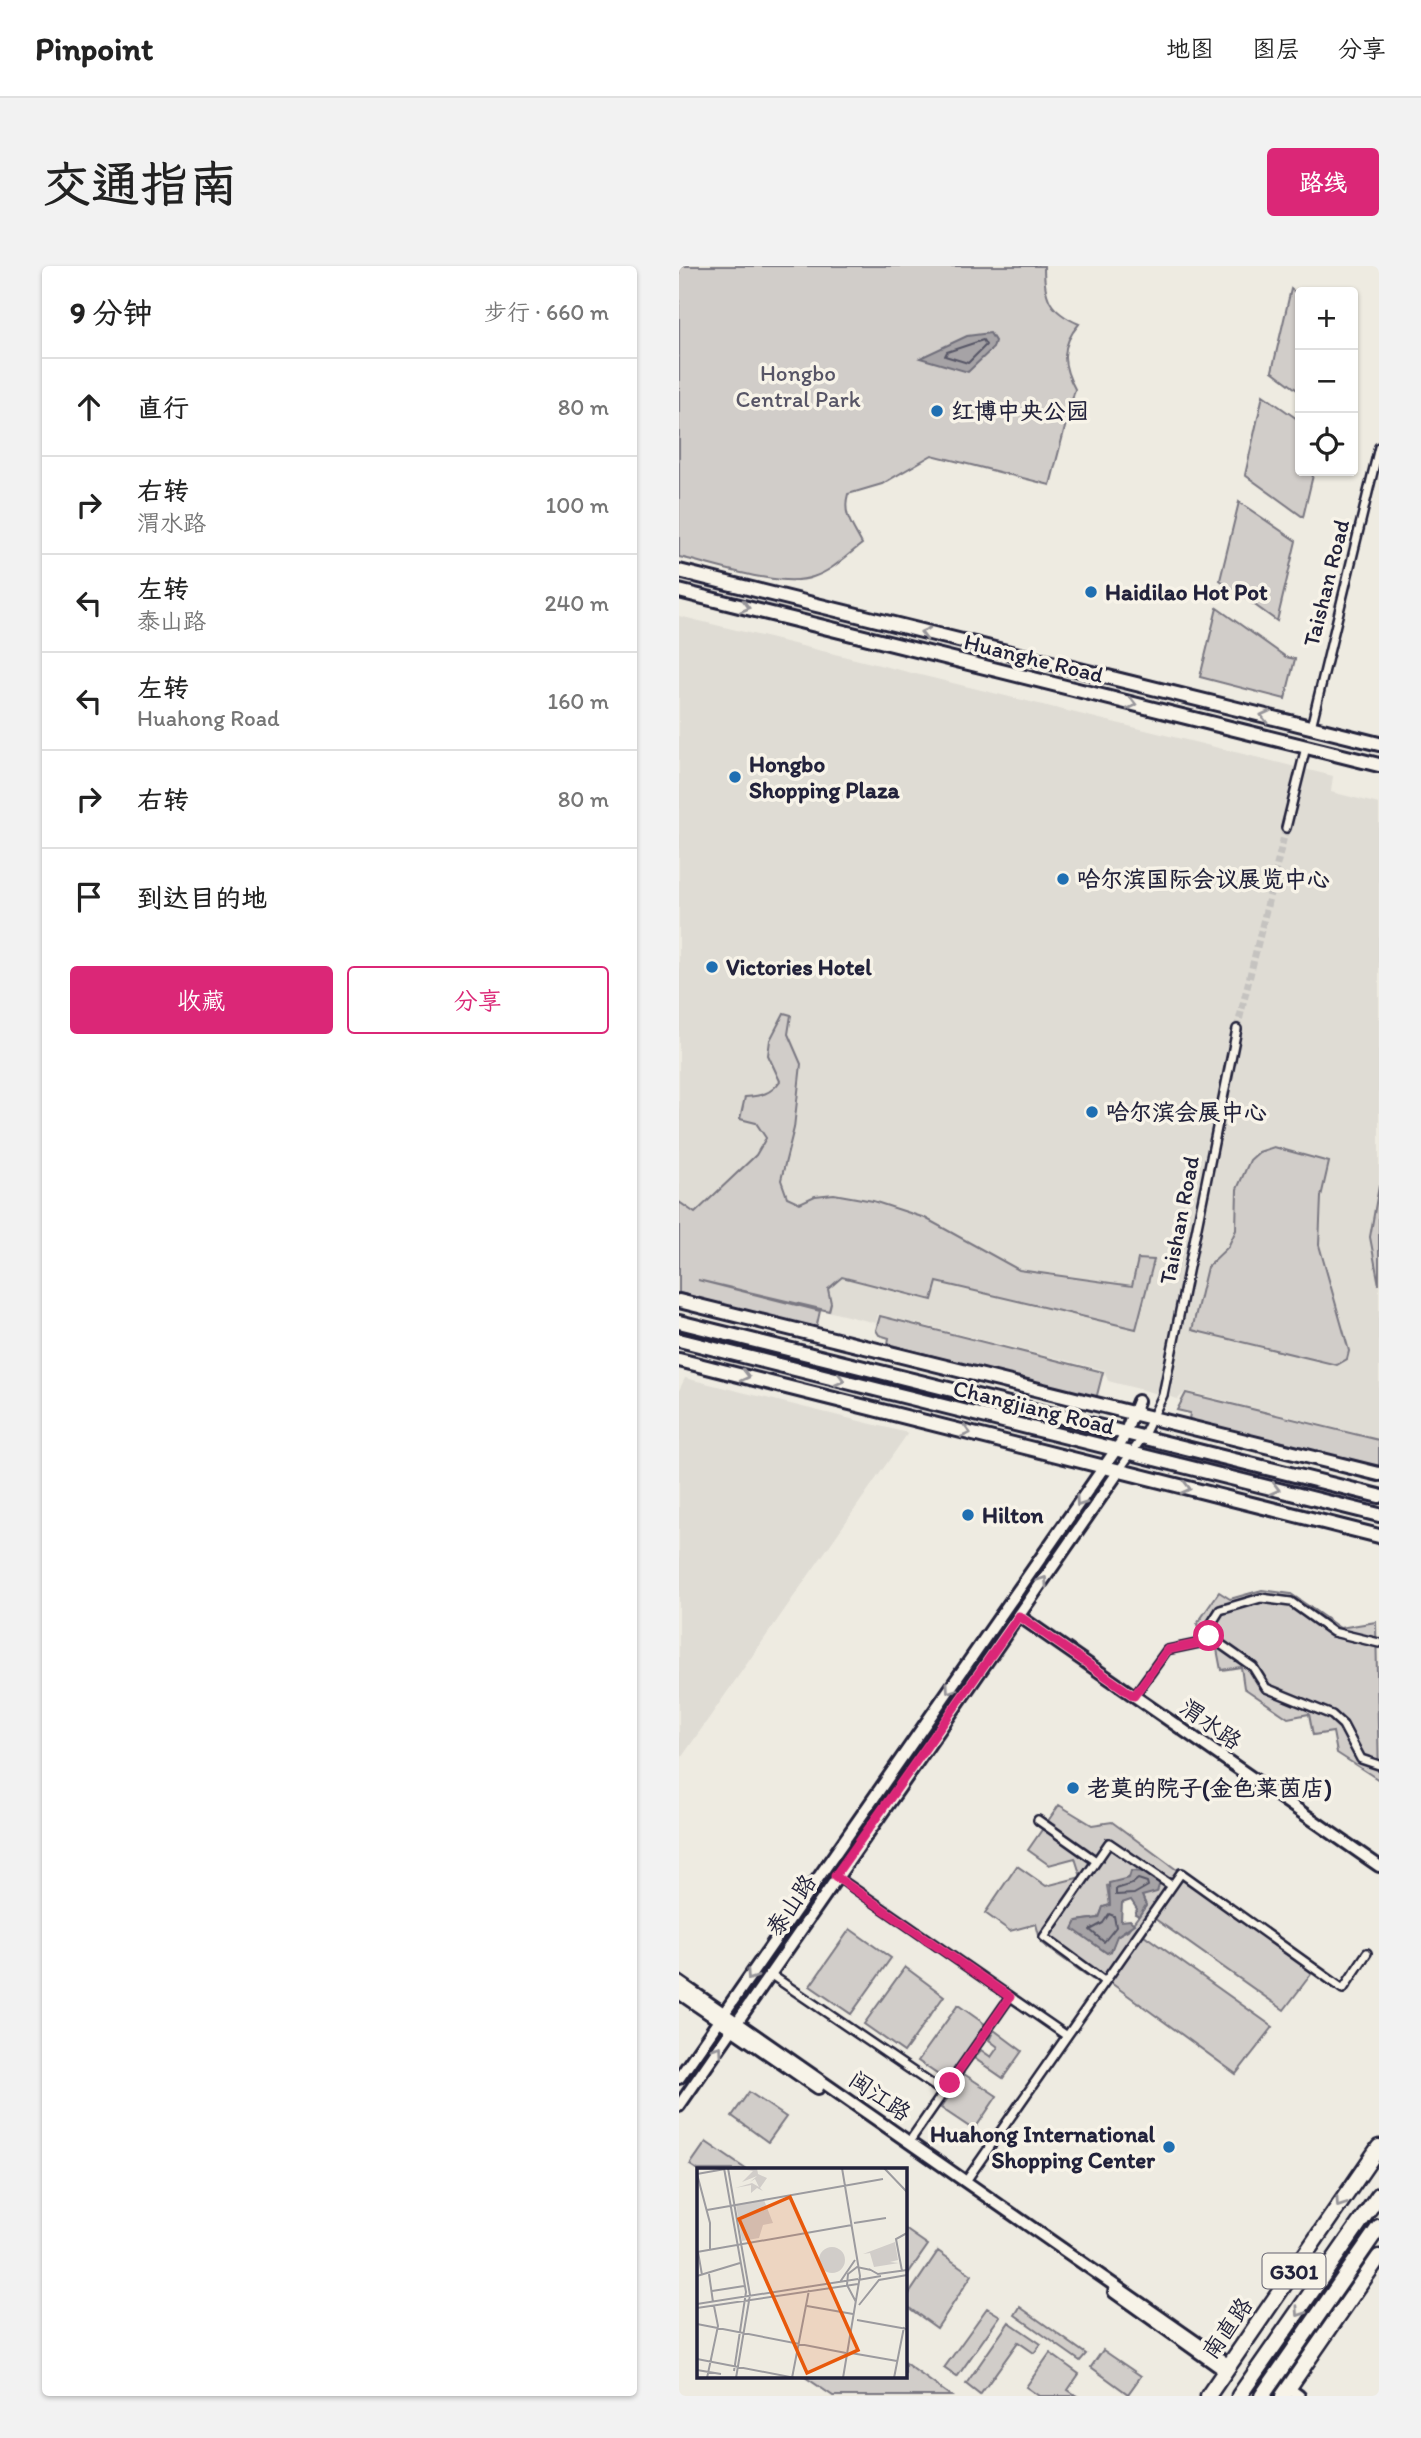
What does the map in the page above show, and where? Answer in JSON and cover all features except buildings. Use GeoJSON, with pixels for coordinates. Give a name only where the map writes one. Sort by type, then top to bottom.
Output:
{"type":"FeatureCollection","features":[{"type":"Feature","properties":{"kind":"highway","name":"南直路"},"geometry":{"type":"LineString","coordinates":[[1208,2396],[1379,2147]]}},
{"type":"Feature","properties":{"kind":"highway"},"geometry":{"type":"LineString","coordinates":[[1239,2396],[1379,2195]]}},
{"type":"Feature","properties":{"kind":"highway"},"geometry":{"type":"LineString","coordinates":[[1262,2396],[1379,2227]]}},
{"type":"Feature","properties":{"kind":"highway","name":"G301"},"geometry":{"type":"LineString","coordinates":[[1290,2393],[1379,2257]]}},
{"type":"Feature","properties":{"kind":"main road","name":"Huanghe Road"},"geometry":{"type":"LineString","coordinates":[[679,571],[1379,744]]}},
{"type":"Feature","properties":{"kind":"main road","name":"Huanghe Road"},"geometry":{"type":"LineString","coordinates":[[679,591],[1379,765]]}},
{"type":"Feature","properties":{"kind":"main road"},"geometry":{"type":"LineString","coordinates":[[679,1301],[1136,1407],[1154,1418],[1379,1474]]}},
{"type":"Feature","properties":{"kind":"main road","name":"Changjiang Road"},"geometry":{"type":"LineString","coordinates":[[679,1322],[1379,1496]]}},
{"type":"Feature","properties":{"kind":"main road","name":"Changjiang Road"},"geometry":{"type":"LineString","coordinates":[[679,1340],[1379,1515]]}},
{"type":"Feature","properties":{"kind":"main road"},"geometry":{"type":"LineString","coordinates":[[679,1360],[1379,1536]]}},
{"type":"Feature","properties":{"kind":"main road","name":"泰山路"},"geometry":{"type":"LineString","coordinates":[[679,2078],[1104,1467],[1126,1433],[1136,1407]]}},
{"type":"Feature","properties":{"kind":"main road","name":"泰山路"},"geometry":{"type":"LineString","coordinates":[[679,2106],[835,1876],[1119,1471]]}},
{"type":"Feature","properties":{"kind":"main road","name":"渭水路"},"geometry":{"type":"LineString","coordinates":[[1019,1616],[1379,1866]]}},
{"type":"Feature","properties":{"kind":"main road","name":"闽江路"},"geometry":{"type":"LineString","coordinates":[[679,1982],[723,2018]]}},
{"type":"Feature","properties":{"kind":"main road","name":"闽江路"},"geometry":{"type":"LineString","coordinates":[[679,1993],[723,2018],[966,2181],[1227,2368]]}},
{"type":"Feature","properties":{"kind":"main road","name":"闽江路"},"geometry":{"type":"LineString","coordinates":[[735,2026],[1227,2368]]}},
{"type":"Feature","properties":{"kind":"street","name":"Taishan Road"},"geometry":{"type":"LineString","coordinates":[[1311,727],[1379,447]]}},
{"type":"Feature","properties":{"kind":"street"},"geometry":{"type":"LineString","coordinates":[[1286,828],[1307,747]]}},
{"type":"Feature","properties":{"kind":"street","name":"Taishan Road"},"geometry":{"type":"LineString","coordinates":[[1154,1418],[1163,1395],[1237,1029]]}},
{"type":"Feature","properties":{"kind":"street","name":"泰山路"},"geometry":{"type":"LineString","coordinates":[[1119,1471],[1154,1418]]}},
{"type":"Feature","properties":{"kind":"street"},"geometry":{"type":"LineString","coordinates":[[1134,1696],[1167,1650],[1205,1642],[1209,1636],[1208,1629],[1220,1610],[1261,1598],[1291,1602],[1343,1637],[1379,1643]]}},
{"type":"Feature","properties":{"kind":"street"},"geometry":{"type":"LineString","coordinates":[[1209,1636],[1253,1667],[1266,1688],[1332,1715],[1343,1725],[1361,1759],[1379,1765]]}},
{"type":"Feature","properties":{"kind":"street"},"geometry":{"type":"LineString","coordinates":[[1038,1820],[1096,1861]]}},
{"type":"Feature","properties":{"kind":"street"},"geometry":{"type":"LineString","coordinates":[[1104,1981],[1044,1937],[1096,1861],[1109,1843],[1172,1886]]}},
{"type":"Feature","properties":{"kind":"street"},"geometry":{"type":"LineString","coordinates":[[966,2181],[1181,1873],[1343,1989],[1367,1953]]}},
{"type":"Feature","properties":{"kind":"street"},"geometry":{"type":"LineString","coordinates":[[835,1876],[1067,2036]]}},
{"type":"Feature","properties":{"kind":"street"},"geometry":{"type":"LineString","coordinates":[[770,1974],[943,2092]]}},
{"type":"Feature","properties":{"kind":"street"},"geometry":{"type":"LineString","coordinates":[[909,2142],[1010,1997]]}},
{"type":"Feature","properties":{"kind":"shaded area"},"geometry":{"type":"Polygon","coordinates":[[[679,616],[1333,776],[1331,792],[1379,804],[1379,1439],[1186,1391],[1178,1399],[1108,1381],[1104,1370],[878,1314],[876,1323],[679,1275],[679,616]]]}},
{"type":"Feature","properties":{"kind":"shaded area"},"geometry":{"type":"Polygon","coordinates":[[[685,1378],[908,1433],[679,1761],[679,1390],[685,1378]]]}},
{"type":"Feature","properties":{"kind":"green space","name":"Hongbo Central Park"},"geometry":{"type":"Polygon","coordinates":[[[679,266],[1044,266],[1045,287],[1050,302],[1061,314],[1079,324],[1066,348],[1067,372],[1075,389],[1050,485],[932,455],[882,484],[848,494],[847,514],[862,544],[833,567],[813,577],[799,580],[765,578],[679,557],[679,266]]]}},
{"type":"Feature","properties":{"kind":"green space"},"geometry":{"type":"Polygon","coordinates":[[[1291,289],[1295,292],[1295,388],[1272,371],[1291,289]]]}},
{"type":"Feature","properties":{"kind":"green space"},"geometry":{"type":"Polygon","coordinates":[[[1263,395],[1295,417],[1295,476],[1313,476],[1303,517],[1245,475],[1263,395]]]}},
{"type":"Feature","properties":{"kind":"green space"},"geometry":{"type":"Polygon","coordinates":[[[1239,502],[1296,541],[1277,621],[1220,580],[1239,502]]]}},
{"type":"Feature","properties":{"kind":"green space"},"geometry":{"type":"Polygon","coordinates":[[[1217,608],[1286,657],[1295,659],[1285,699],[1200,677],[1217,608]]]}},
{"type":"Feature","properties":{"kind":"green space"},"geometry":{"type":"Polygon","coordinates":[[[784,1013],[791,1015],[788,1034],[801,1064],[794,1128],[781,1180],[787,1197],[800,1203],[815,1196],[834,1194],[873,1201],[925,1218],[1019,1270],[1132,1286],[1138,1259],[1154,1260],[1136,1329],[937,1282],[932,1300],[842,1277],[828,1289],[831,1303],[829,1311],[698,1280],[820,1311],[816,1329],[679,1293],[679,1202],[695,1213],[756,1155],[766,1138],[756,1123],[740,1119],[745,1097],[765,1094],[780,1081],[768,1055],[770,1040],[784,1013]]]}},
{"type":"Feature","properties":{"kind":"green space"},"geometry":{"type":"Polygon","coordinates":[[[1274,1147],[1329,1162],[1321,1197],[1319,1245],[1349,1351],[1347,1359],[1337,1365],[1192,1330],[1207,1267],[1228,1247],[1236,1230],[1237,1189],[1250,1160],[1259,1152],[1274,1147]]]}},
{"type":"Feature","properties":{"kind":"green space"},"geometry":{"type":"Polygon","coordinates":[[[1379,1186],[1379,1285],[1370,1237],[1379,1186]]]}},
{"type":"Feature","properties":{"kind":"green space"},"geometry":{"type":"Polygon","coordinates":[[[880,1316],[1103,1372],[1096,1399],[888,1344],[889,1338],[879,1335],[876,1330],[880,1316]]]}},
{"type":"Feature","properties":{"kind":"green space"},"geometry":{"type":"Polygon","coordinates":[[[1186,1393],[1379,1440],[1379,1468],[1189,1420],[1190,1413],[1177,1410],[1186,1393]]]}},
{"type":"Feature","properties":{"kind":"green space"},"geometry":{"type":"Polygon","coordinates":[[[1262,1590],[1291,1594],[1340,1628],[1376,1622],[1379,1780],[1337,1753],[1333,1732],[1313,1735],[1309,1714],[1288,1718],[1244,1688],[1241,1667],[1221,1670],[1217,1649],[1200,1638],[1197,1624],[1219,1592],[1230,1599],[1262,1590]]]}},
{"type":"Feature","properties":{"kind":"green space"},"geometry":{"type":"Polygon","coordinates":[[[1059,1805],[1092,1825],[1112,1822],[1181,1873],[1172,1886],[1146,1872],[1107,1886],[1110,1905],[1103,1907],[1099,1918],[1077,1921],[1111,1951],[1116,1936],[1128,1930],[1146,1906],[1142,1896],[1160,1882],[1174,1890],[1184,1875],[1315,1969],[1284,2010],[1155,1919],[1144,1935],[1273,2027],[1236,2074],[1111,1983],[1095,1975],[1092,1979],[1041,1943],[1036,1924],[1010,1931],[985,1913],[1017,1866],[1046,1886],[1081,1877],[1075,1858],[1049,1865],[1028,1850],[1059,1805]]]}},
{"type":"Feature","properties":{"kind":"green space"},"geometry":{"type":"Polygon","coordinates":[[[850,1929],[891,1958],[851,2014],[810,1986],[850,1929]]]}},
{"type":"Feature","properties":{"kind":"green space"},"geometry":{"type":"Polygon","coordinates":[[[905,1967],[944,1996],[904,2052],[864,2024],[905,1967]]]}},
{"type":"Feature","properties":{"kind":"green space"},"geometry":{"type":"Polygon","coordinates":[[[958,2005],[989,2027],[950,2083],[918,2061],[958,2005]]]}},
{"type":"Feature","properties":{"kind":"green space"},"geometry":{"type":"Polygon","coordinates":[[[994,2030],[1022,2051],[1003,2078],[974,2058],[981,2050],[991,2057],[998,2047],[989,2040],[994,2030]]]}},
{"type":"Feature","properties":{"kind":"green space"},"geometry":{"type":"Polygon","coordinates":[[[964,2074],[997,2096],[974,2130],[941,2108],[964,2074]]]}},
{"type":"Feature","properties":{"kind":"green space"},"geometry":{"type":"Polygon","coordinates":[[[749,2092],[786,2117],[768,2142],[732,2116],[749,2092]]]}},
{"type":"Feature","properties":{"kind":"green space"},"geometry":{"type":"Polygon","coordinates":[[[706,2142],[744,2168],[697,2169],[690,2165],[706,2142]]]}},
{"type":"Feature","properties":{"kind":"green space"},"geometry":{"type":"Polygon","coordinates":[[[907,2230],[928,2245],[907,2275],[907,2230]]]}},
{"type":"Feature","properties":{"kind":"green space"},"geometry":{"type":"Polygon","coordinates":[[[938,2251],[972,2275],[937,2328],[907,2306],[907,2297],[938,2251]]]}},
{"type":"Feature","properties":{"kind":"green space"},"geometry":{"type":"Polygon","coordinates":[[[1020,2307],[1086,2354],[1080,2361],[1015,2315],[1020,2307]]]}},
{"type":"Feature","properties":{"kind":"green space"},"geometry":{"type":"Polygon","coordinates":[[[987,2308],[1000,2316],[957,2377],[944,2368],[987,2308]]]}},
{"type":"Feature","properties":{"kind":"green space"},"geometry":{"type":"Polygon","coordinates":[[[1009,2322],[1041,2344],[1034,2353],[1018,2342],[980,2395],[966,2384],[1009,2322]]]}},
{"type":"Feature","properties":{"kind":"green space"},"geometry":{"type":"Polygon","coordinates":[[[1103,2350],[1141,2376],[1128,2394],[1091,2367],[1103,2350]]]}},
{"type":"Feature","properties":{"kind":"green space"},"geometry":{"type":"Polygon","coordinates":[[[1050,2353],[1079,2374],[1068,2390],[1077,2396],[1039,2396],[1026,2387],[1050,2353]]]}},
{"type":"Feature","properties":{"kind":"green space"},"geometry":{"type":"Polygon","coordinates":[[[907,2364],[951,2396],[833,2396],[806,2378],[907,2378],[907,2364]]]}},
{"type":"Feature","properties":{"kind":"water"},"geometry":{"type":"Polygon","coordinates":[[[990,333],[995,341],[993,348],[968,372],[920,358],[967,336],[990,333]]]}},
{"type":"Feature","properties":{"kind":"water"},"geometry":{"type":"Polygon","coordinates":[[[1131,1871],[1146,1872],[1160,1882],[1157,1892],[1142,1896],[1146,1905],[1139,1916],[1135,1914],[1137,1909],[1131,1900],[1122,1903],[1121,1921],[1130,1920],[1134,1924],[1117,1936],[1111,1951],[1107,1953],[1073,1929],[1077,1921],[1099,1918],[1103,1907],[1110,1905],[1109,1883],[1129,1878],[1131,1871]]]}},
{"type":"Feature","properties":{"kind":"tunnel"},"geometry":{"type":"LineString","coordinates":[[1237,1029],[1286,828]]}},
{"type":"Feature","properties":{"kind":"place","name":"红博中央公园"},"geometry":{"type":"Point","coordinates":[937,411]}},
{"type":"Feature","properties":{"kind":"place","name":"Haidilao Hot Pot"},"geometry":{"type":"Point","coordinates":[1091,592]}},
{"type":"Feature","properties":{"kind":"place","name":"Hongbo Shopping Plaza"},"geometry":{"type":"Point","coordinates":[735,777]}},
{"type":"Feature","properties":{"kind":"place","name":"哈尔滨国际会议展览中心"},"geometry":{"type":"Point","coordinates":[1063,879]}},
{"type":"Feature","properties":{"kind":"place","name":"Victories Hotel"},"geometry":{"type":"Point","coordinates":[712,967]}},
{"type":"Feature","properties":{"kind":"place","name":"哈尔滨会展中心"},"geometry":{"type":"Point","coordinates":[1092,1112]}},
{"type":"Feature","properties":{"kind":"place","name":"Hilton"},"geometry":{"type":"Point","coordinates":[968,1515]}},
{"type":"Feature","properties":{"kind":"place","name":"老莫的院子(金色莱茵店)"},"geometry":{"type":"Point","coordinates":[1073,1788]}},
{"type":"Feature","properties":{"kind":"place","name":"Huahong International Shopping Center"},"geometry":{"type":"Point","coordinates":[1169,2147]}},
{"type":"Feature","properties":{"kind":"route"},"geometry":{"type":"LineString","coordinates":[[950,2083],[1010,1997],[835,1876],[1019,1616],[1134,1696],[1167,1650],[1205,1642],[1209,1636]]}}]}
